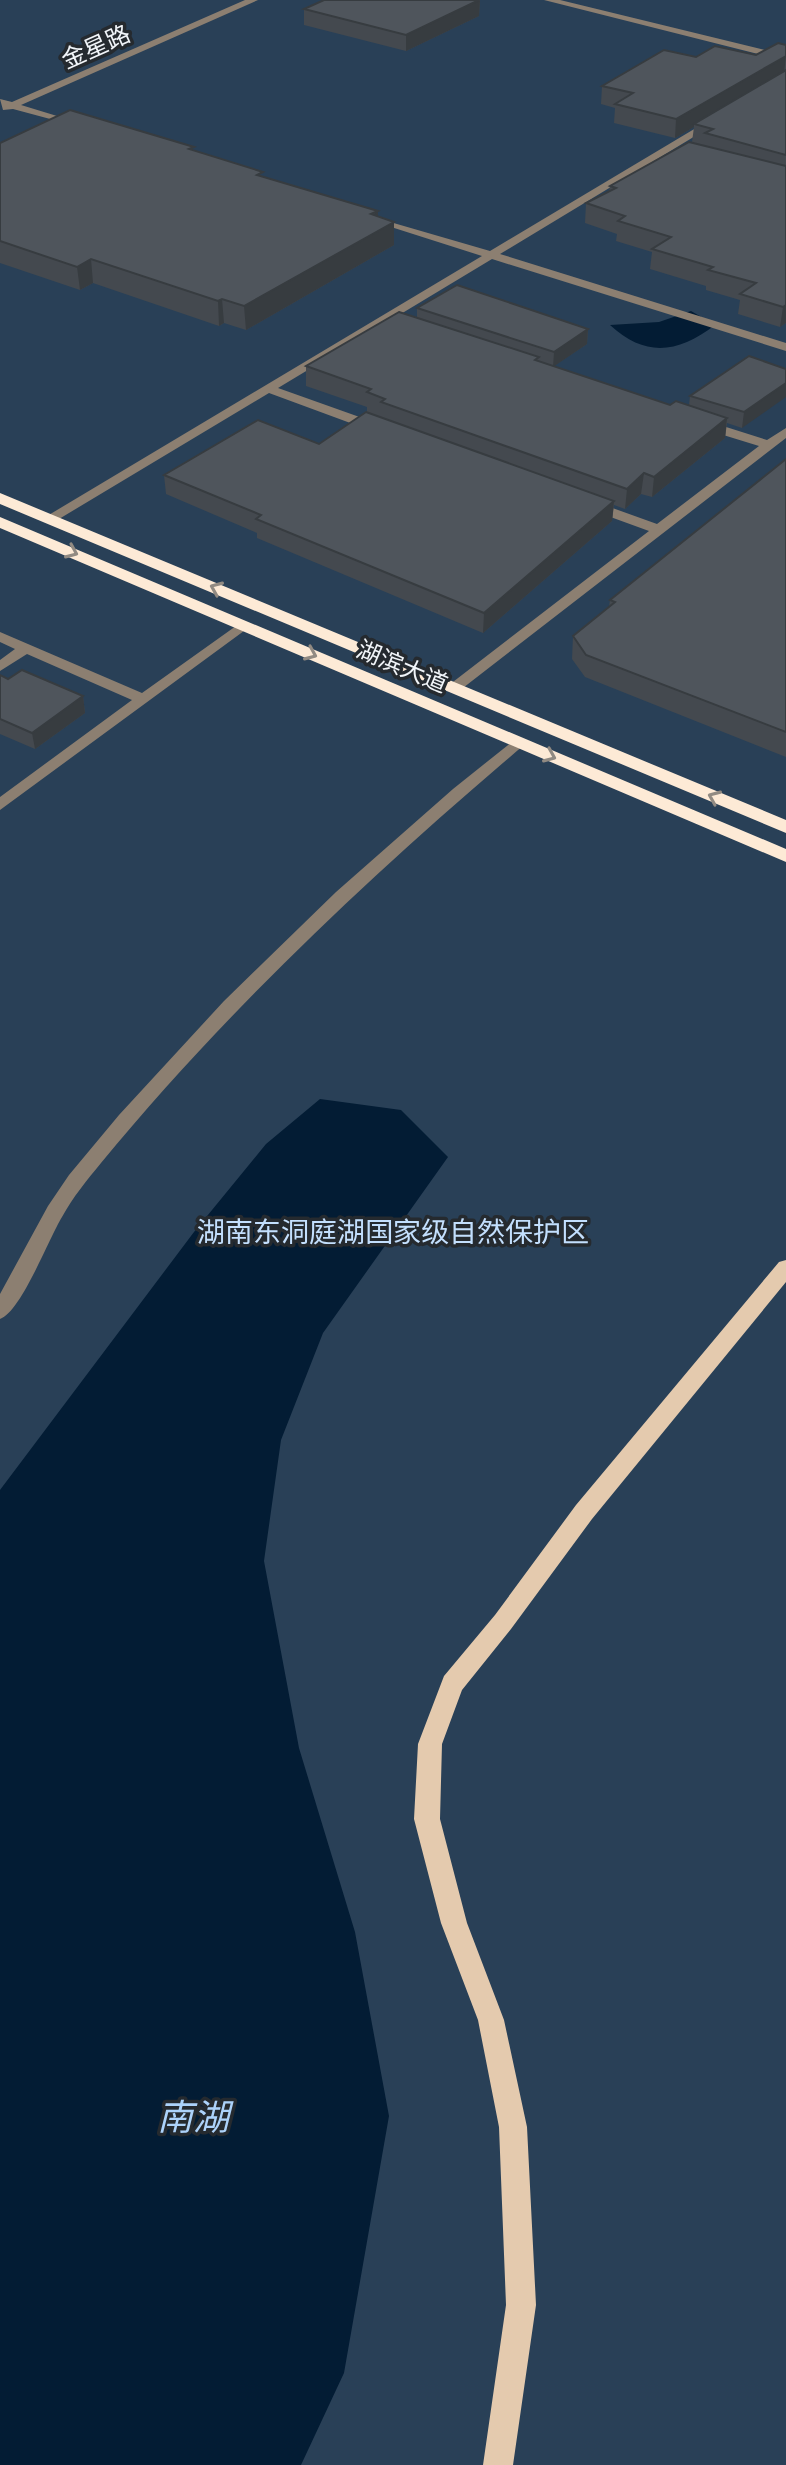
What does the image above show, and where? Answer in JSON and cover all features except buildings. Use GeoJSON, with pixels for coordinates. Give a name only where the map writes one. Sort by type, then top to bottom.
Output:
{"type":"FeatureCollection","features":[{"type":"Feature","properties":{"kind":"highway","name":"湖滨大道"},"geometry":{"type":"LineString","coordinates":[[0,498],[786,827]]}},
{"type":"Feature","properties":{"kind":"highway","name":"湖滨大道"},"geometry":{"type":"LineString","coordinates":[[0,522],[786,856]]}},
{"type":"Feature","properties":{"kind":"main road"},"geometry":{"type":"LineString","coordinates":[[498,2465],[521,2305],[513,2127],[491,2020],[454,1923],[427,1819],[430,1744],[452,1684],[503,1622],[584,1512],[786,1268]]}},
{"type":"Feature","properties":{"kind":"street","name":"金星路"},"geometry":{"type":"LineString","coordinates":[[0,111],[253,0]]}},
{"type":"Feature","properties":{"kind":"street"},"geometry":{"type":"LineString","coordinates":[[549,0],[786,58]]}},
{"type":"Feature","properties":{"kind":"street"},"geometry":{"type":"LineString","coordinates":[[0,102],[87,129]]}},
{"type":"Feature","properties":{"kind":"street"},"geometry":{"type":"LineString","coordinates":[[49,519],[721,118]]}},
{"type":"Feature","properties":{"kind":"street"},"geometry":{"type":"LineString","coordinates":[[669,149],[684,153]]}},
{"type":"Feature","properties":{"kind":"street"},"geometry":{"type":"LineString","coordinates":[[356,213],[786,347]]}},
{"type":"Feature","properties":{"kind":"street"},"geometry":{"type":"LineString","coordinates":[[383,319],[398,324]]}},
{"type":"Feature","properties":{"kind":"street"},"geometry":{"type":"LineString","coordinates":[[267,388],[398,436]]}},
{"type":"Feature","properties":{"kind":"street"},"geometry":{"type":"LineString","coordinates":[[679,416],[768,445]]}},
{"type":"Feature","properties":{"kind":"street"},"geometry":{"type":"LineString","coordinates":[[454,688],[786,432]]}},
{"type":"Feature","properties":{"kind":"street"},"geometry":{"type":"LineString","coordinates":[[572,499],[660,530]]}},
{"type":"Feature","properties":{"kind":"street"},"geometry":{"type":"LineString","coordinates":[[0,805],[243,625]]}},
{"type":"Feature","properties":{"kind":"street"},"geometry":{"type":"LineString","coordinates":[[0,636],[144,699]]}},
{"type":"Feature","properties":{"kind":"street"},"geometry":{"type":"LineString","coordinates":[[0,667],[26,648]]}},
{"type":"Feature","properties":{"kind":"street"},"geometry":{"type":"LineString","coordinates":[[0,1311],[74,1183],[173,1068],[318,917],[415,827],[518,742]]}},
{"type":"Feature","properties":{"kind":"green space","name":"湖南东洞庭湖国家级自然保护区"},"geometry":{"type":"Polygon","coordinates":[[[0,0],[786,0],[786,2465],[0,2465],[0,0]]]}},
{"type":"Feature","properties":{"kind":"water"},"geometry":{"type":"Polygon","coordinates":[[[691,311],[715,325],[675,346],[649,347],[636,343],[610,325],[659,322],[691,311]]]}},
{"type":"Feature","properties":{"kind":"water","name":"南湖"},"geometry":{"type":"Polygon","coordinates":[[[320,1099],[401,1110],[448,1157],[323,1333],[281,1440],[264,1561],[299,1748],[355,1932],[389,2116],[344,2373],[301,2465],[0,2465],[0,1490],[194,1232],[266,1144],[320,1099]]]}}]}
